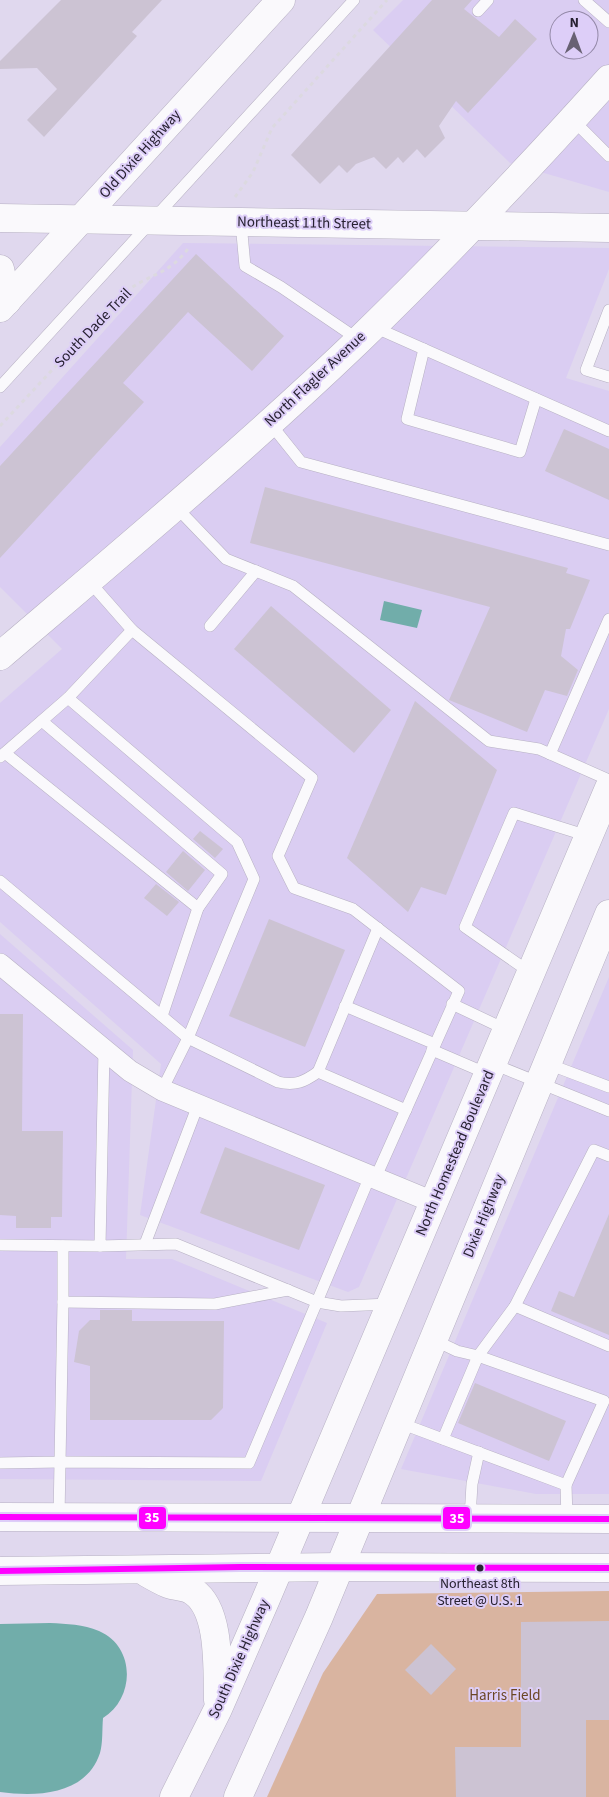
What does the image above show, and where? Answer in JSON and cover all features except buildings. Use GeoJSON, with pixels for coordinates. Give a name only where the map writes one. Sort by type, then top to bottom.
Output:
{"type":"FeatureCollection","features":[{"type":"Feature","properties":{"kind":"main road","name":"Old Dixie Highway"},"geometry":{"type":"LineString","coordinates":[[3,305],[281,0]]}},
{"type":"Feature","properties":{"kind":"main road","name":"North Flagler Avenue"},"geometry":{"type":"LineString","coordinates":[[0,656],[176,507],[365,333],[474,225],[609,79]]}},
{"type":"Feature","properties":{"kind":"main road","name":"Northeast 11th Street"},"geometry":{"type":"LineString","coordinates":[[0,218],[152,222],[238,211],[474,225],[609,228]]}},
{"type":"Feature","properties":{"kind":"main road"},"geometry":{"type":"LineString","coordinates":[[0,269],[3,305]]}},
{"type":"Feature","properties":{"kind":"main road","name":"North Homestead Boulevard"},"geometry":{"type":"LineString","coordinates":[[300,1518],[609,788]]}},
{"type":"Feature","properties":{"kind":"main road","name":"Dixie Highway"},"geometry":{"type":"LineString","coordinates":[[360,1518],[609,914]]}},
{"type":"Feature","properties":{"kind":"main road"},"geometry":{"type":"LineString","coordinates":[[0,1518],[609,1519]]}},
{"type":"Feature","properties":{"kind":"main road","name":"South Dixie Highway"},"geometry":{"type":"LineString","coordinates":[[174,1797],[218,1708],[300,1518]]}},
{"type":"Feature","properties":{"kind":"main road"},"geometry":{"type":"LineString","coordinates":[[238,1797],[281,1704],[360,1518]]}},
{"type":"Feature","properties":{"kind":"main road"},"geometry":{"type":"LineString","coordinates":[[0,1571],[279,1567],[609,1568]]}},
{"type":"Feature","properties":{"kind":"main road"},"geometry":{"type":"LineString","coordinates":[[139,1569],[170,1584],[196,1592],[206,1606],[213,1626],[217,1654],[218,1708]]}},
{"type":"Feature","properties":{"kind":"street"},"geometry":{"type":"LineString","coordinates":[[2,967],[130,1071],[162,1090],[434,1202]]}},
{"type":"Feature","properties":{"kind":"lane"},"geometry":{"type":"LineString","coordinates":[[0,387],[354,0]]}},
{"type":"Feature","properties":{"kind":"lane"},"geometry":{"type":"LineString","coordinates":[[478,10],[488,0]]}},
{"type":"Feature","properties":{"kind":"lane"},"geometry":{"type":"LineString","coordinates":[[584,0],[609,22]]}},
{"type":"Feature","properties":{"kind":"lane"},"geometry":{"type":"LineString","coordinates":[[572,119],[609,156]]}},
{"type":"Feature","properties":{"kind":"lane"},"geometry":{"type":"LineString","coordinates":[[238,211],[245,266],[365,333],[424,349],[609,431]]}},
{"type":"Feature","properties":{"kind":"lane"},"geometry":{"type":"LineString","coordinates":[[609,310],[586,370],[609,377]]}},
{"type":"Feature","properties":{"kind":"lane"},"geometry":{"type":"LineString","coordinates":[[424,349],[407,419],[520,452],[536,399]]}},
{"type":"Feature","properties":{"kind":"lane"},"geometry":{"type":"LineString","coordinates":[[269,422],[301,462],[609,545]]}},
{"type":"Feature","properties":{"kind":"lane"},"geometry":{"type":"LineString","coordinates":[[176,507],[226,559],[293,586],[489,741],[539,749],[609,780]]}},
{"type":"Feature","properties":{"kind":"lane"},"geometry":{"type":"LineString","coordinates":[[210,626],[256,571]]}},
{"type":"Feature","properties":{"kind":"lane"},"geometry":{"type":"LineString","coordinates":[[0,1463],[250,1463],[316,1302],[406,1110],[458,991],[353,909],[294,888],[278,856],[312,778],[132,630],[89,581]]}},
{"type":"Feature","properties":{"kind":"lane"},"geometry":{"type":"LineString","coordinates":[[550,754],[605,638],[609,620]]}},
{"type":"Feature","properties":{"kind":"lane"},"geometry":{"type":"LineString","coordinates":[[132,630],[68,698],[2,755],[198,908]]}},
{"type":"Feature","properties":{"kind":"lane"},"geometry":{"type":"LineString","coordinates":[[68,698],[237,842],[254,879],[188,1038],[162,1090]]}},
{"type":"Feature","properties":{"kind":"lane"},"geometry":{"type":"LineString","coordinates":[[42,721],[222,874],[198,908],[162,1016]]}},
{"type":"Feature","properties":{"kind":"lane"},"geometry":{"type":"LineString","coordinates":[[531,973],[465,927],[514,813],[588,836]]}},
{"type":"Feature","properties":{"kind":"lane"},"geometry":{"type":"LineString","coordinates":[[0,881],[188,1038],[278,1082],[289,1084],[302,1083],[318,1072],[378,928]]}},
{"type":"Feature","properties":{"kind":"lane"},"geometry":{"type":"LineString","coordinates":[[452,1004],[508,1030]]}},
{"type":"Feature","properties":{"kind":"lane"},"geometry":{"type":"LineString","coordinates":[[345,1006],[434,1047],[491,1070],[542,1073],[609,1088]]}},
{"type":"Feature","properties":{"kind":"lane"},"geometry":{"type":"LineString","coordinates":[[100,1246],[104,1050]]}},
{"type":"Feature","properties":{"kind":"lane"},"geometry":{"type":"LineString","coordinates":[[318,1072],[406,1110]]}},
{"type":"Feature","properties":{"kind":"lane"},"geometry":{"type":"LineString","coordinates":[[542,1073],[609,1111]]}},
{"type":"Feature","properties":{"kind":"lane"},"geometry":{"type":"LineString","coordinates":[[145,1244],[198,1105]]}},
{"type":"Feature","properties":{"kind":"lane"},"geometry":{"type":"LineString","coordinates":[[443,1439],[478,1356],[515,1306],[594,1150],[609,1156]]}},
{"type":"Feature","properties":{"kind":"lane"},"geometry":{"type":"LineString","coordinates":[[0,1245],[100,1246],[176,1244],[316,1302],[341,1306],[390,1304]]}},
{"type":"Feature","properties":{"kind":"lane"},"geometry":{"type":"LineString","coordinates":[[59,1518],[63,1246]]}},
{"type":"Feature","properties":{"kind":"lane"},"geometry":{"type":"LineString","coordinates":[[63,1302],[215,1304],[288,1290]]}},
{"type":"Feature","properties":{"kind":"lane"},"geometry":{"type":"LineString","coordinates":[[515,1306],[609,1346]]}},
{"type":"Feature","properties":{"kind":"lane"},"geometry":{"type":"LineString","coordinates":[[434,1340],[604,1401],[566,1485],[567,1519]]}},
{"type":"Feature","properties":{"kind":"lane"},"geometry":{"type":"LineString","coordinates":[[400,1423],[566,1485]]}},
{"type":"Feature","properties":{"kind":"lane"},"geometry":{"type":"LineString","coordinates":[[470,1518],[472,1484],[479,1452]]}},
{"type":"Feature","properties":{"kind":"path"},"geometry":{"type":"LineString","coordinates":[[238,211],[272,128],[387,0]]}},
{"type":"Feature","properties":{"kind":"path","name":"South Dade Trail"},"geometry":{"type":"LineString","coordinates":[[0,426],[120,297],[136,283],[164,272],[172,266],[193,241]]}},
{"type":"Feature","properties":{"kind":"shaded area"},"geometry":{"type":"Polygon","coordinates":[[[403,0],[609,0],[609,192],[510,163],[373,30],[403,0]]]}},
{"type":"Feature","properties":{"kind":"shaded area"},"geometry":{"type":"Polygon","coordinates":[[[183,243],[609,248],[609,269],[566,378],[609,391],[609,709],[359,1287],[348,1292],[140,1215],[161,1064],[0,922],[0,703],[62,649],[0,587],[0,447],[183,243]]]}},
{"type":"Feature","properties":{"kind":"shaded area"},"geometry":{"type":"Polygon","coordinates":[[[384,601],[422,610],[417,628],[380,620],[384,601]]]}},
{"type":"Feature","properties":{"kind":"shaded area"},"geometry":{"type":"Polygon","coordinates":[[[0,934],[133,1050],[126,1259],[172,1259],[327,1323],[261,1481],[0,1479],[0,934]]]}},
{"type":"Feature","properties":{"kind":"shaded area"},"geometry":{"type":"Polygon","coordinates":[[[609,977],[609,1494],[536,1494],[401,1469],[609,977]]]}},
{"type":"Feature","properties":{"kind":"shaded area"},"geometry":{"type":"Polygon","coordinates":[[[50,1623],[87,1627],[99,1631],[111,1639],[120,1649],[125,1660],[126,1686],[114,1709],[103,1718],[100,1753],[93,1767],[84,1778],[59,1790],[45,1793],[0,1792],[0,1624],[50,1623]]]}},
{"type":"Feature","properties":{"kind":"green space","name":"Harris Field"},"geometry":{"type":"Polygon","coordinates":[[[609,1591],[609,1797],[267,1797],[323,1673],[377,1594],[609,1591]]]}},
{"type":"Feature","properties":{"kind":"transit line","name":"35"},"geometry":{"type":"LineString","coordinates":[[0,1517],[609,1519]]}},
{"type":"Feature","properties":{"kind":"transit line","name":"35"},"geometry":{"type":"LineString","coordinates":[[0,1571],[240,1567],[609,1568]]}},
{"type":"Feature","properties":{"kind":"place","name":"Northeast 8th Street @ U.S. 1"},"geometry":{"type":"Point","coordinates":[480,1568]}}]}
